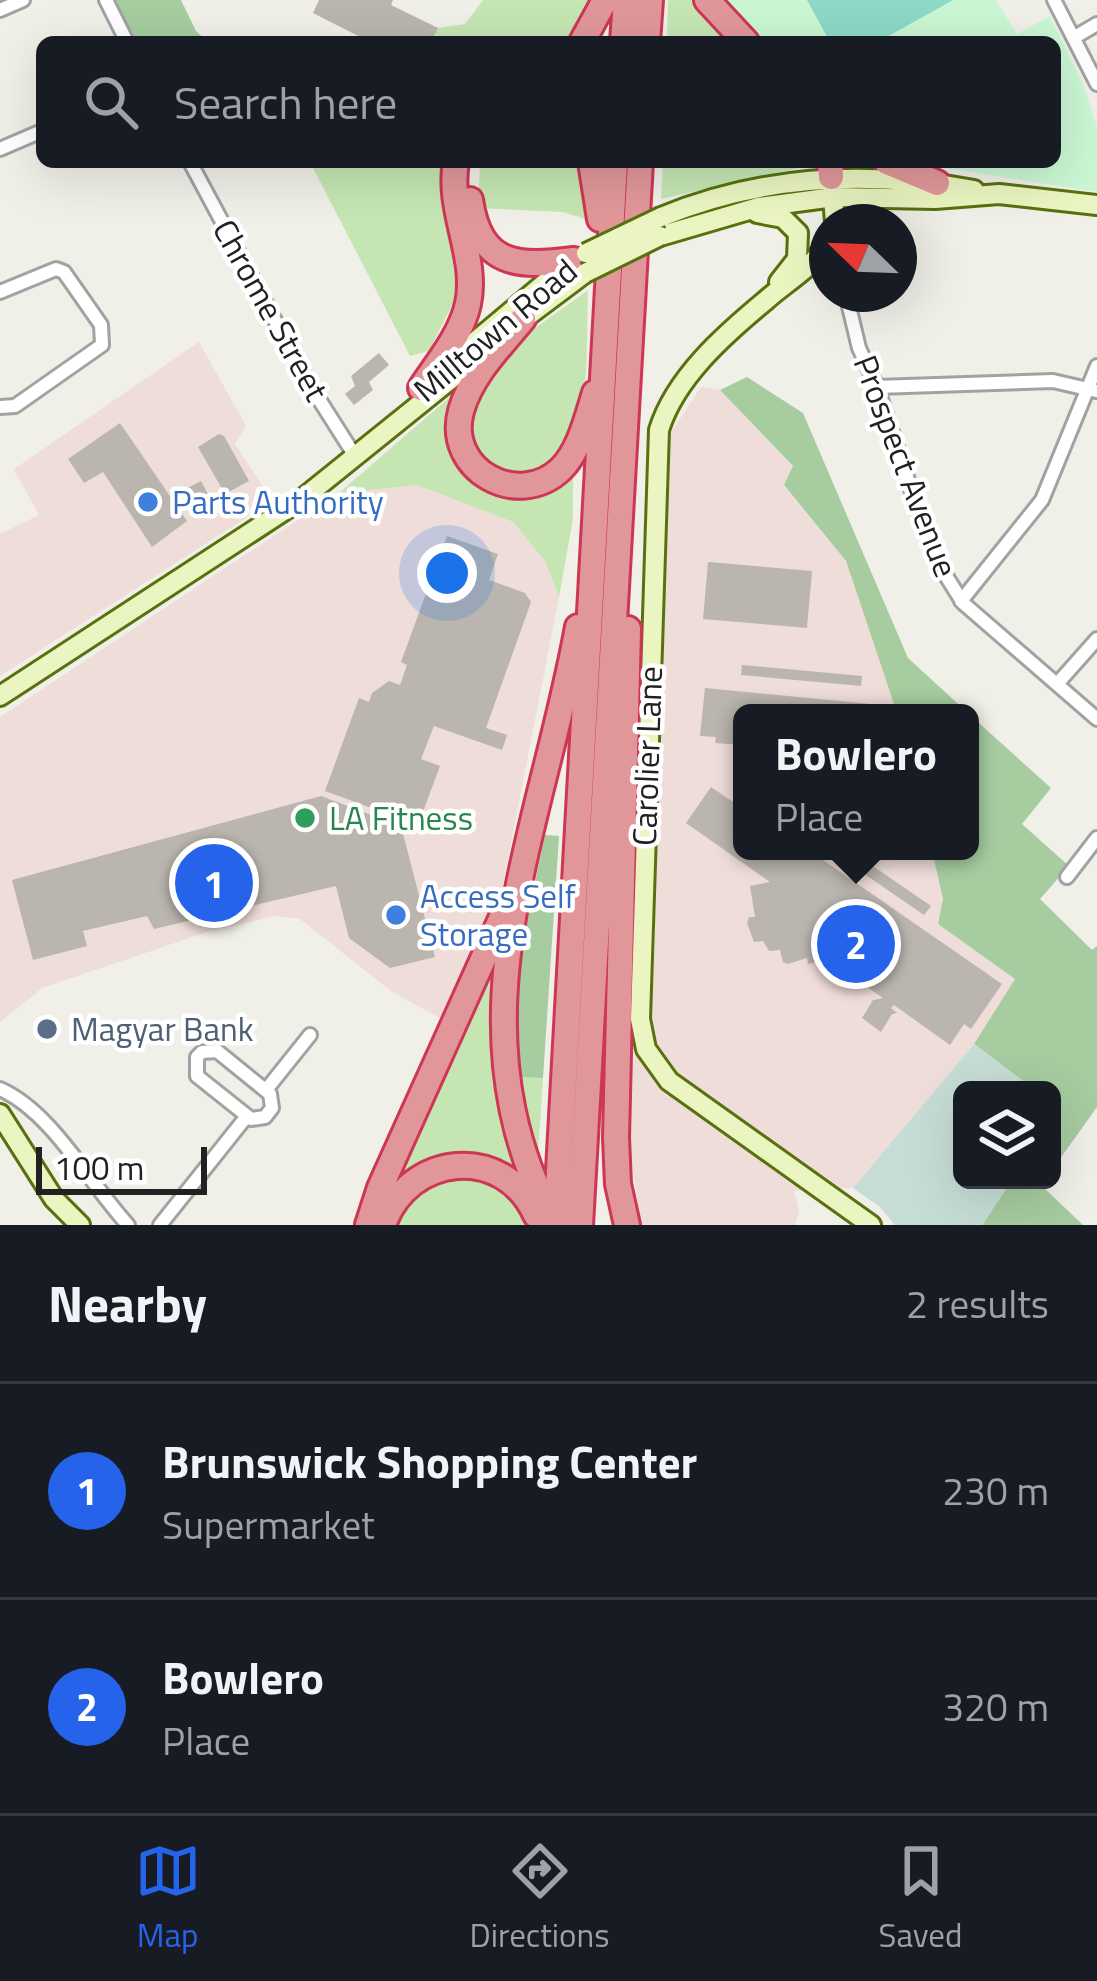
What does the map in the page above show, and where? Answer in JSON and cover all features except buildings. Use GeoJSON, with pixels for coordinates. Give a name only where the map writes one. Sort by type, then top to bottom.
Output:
{"type":"FeatureCollection","features":[{"type":"Feature","properties":{"kind":"highway"},"geometry":{"type":"LineString","coordinates":[[585,36],[605,0]]}},
{"type":"Feature","properties":{"kind":"highway"},"geometry":{"type":"LineString","coordinates":[[623,36],[626,0]]}},
{"type":"Feature","properties":{"kind":"highway"},"geometry":{"type":"LineString","coordinates":[[647,36],[650,0]]}},
{"type":"Feature","properties":{"kind":"highway"},"geometry":{"type":"LineString","coordinates":[[707,0],[740,36]]}},
{"type":"Feature","properties":{"kind":"highway"},"geometry":{"type":"LineString","coordinates":[[421,388],[456,334],[469,298],[455,204],[456,168]]}},
{"type":"Feature","properties":{"kind":"highway"},"geometry":{"type":"LineString","coordinates":[[472,168],[471,208],[477,228],[493,251],[521,264],[588,267]]}},
{"type":"Feature","properties":{"kind":"highway"},"geometry":{"type":"LineString","coordinates":[[556,1225],[604,368],[588,267],[591,168]]}},
{"type":"Feature","properties":{"kind":"highway"},"geometry":{"type":"LineString","coordinates":[[588,267],[613,168]]}},
{"type":"Feature","properties":{"kind":"highway"},"geometry":{"type":"LineString","coordinates":[[580,1225],[640,168]]}},
{"type":"Feature","properties":{"kind":"highway"},"geometry":{"type":"LineString","coordinates":[[901,168],[937,183]]}},
{"type":"Feature","properties":{"kind":"highway"},"geometry":{"type":"LineString","coordinates":[[523,319],[477,378],[460,417],[466,455],[489,479],[513,487],[530,485],[562,467],[577,444],[604,368]]}},
{"type":"Feature","properties":{"kind":"highway"},"geometry":{"type":"LineString","coordinates":[[624,449],[629,692],[616,1138],[618,1184],[627,1225]]}},
{"type":"Feature","properties":{"kind":"highway"},"geometry":{"type":"LineString","coordinates":[[556,1225],[537,1190],[514,1126],[501,1023],[506,954],[573,651],[597,515]]}},
{"type":"Feature","properties":{"kind":"highway"},"geometry":{"type":"LineString","coordinates":[[368,1225],[380,1187],[487,954],[530,842]]}},
{"type":"Feature","properties":{"kind":"highway"},"geometry":{"type":"LineString","coordinates":[[383,1225],[394,1202],[412,1182],[452,1165],[480,1167],[508,1180],[526,1196],[539,1225]]}},
{"type":"Feature","properties":{"kind":"street"},"geometry":{"type":"LineString","coordinates":[[0,10],[23,0]]}},
{"type":"Feature","properties":{"kind":"street"},"geometry":{"type":"LineString","coordinates":[[106,0],[124,36]]}},
{"type":"Feature","properties":{"kind":"street"},"geometry":{"type":"LineString","coordinates":[[1054,0],[1097,84]]}},
{"type":"Feature","properties":{"kind":"street"},"geometry":{"type":"LineString","coordinates":[[1075,38],[1097,24]]}},
{"type":"Feature","properties":{"kind":"street"},"geometry":{"type":"LineString","coordinates":[[0,149],[36,134]]}},
{"type":"Feature","properties":{"kind":"street","name":"Chrome Street"},"geometry":{"type":"LineString","coordinates":[[193,168],[308,382],[356,456]]}},
{"type":"Feature","properties":{"kind":"street","name":"Milltown Road"},"geometry":{"type":"LineString","coordinates":[[374,440],[421,388],[533,290],[743,189],[832,179],[937,183],[999,194]]}},
{"type":"Feature","properties":{"kind":"street","name":"Milltown Road"},"geometry":{"type":"LineString","coordinates":[[661,226],[740,211],[832,179],[935,199],[999,194]]}},
{"type":"Feature","properties":{"kind":"street"},"geometry":{"type":"LineString","coordinates":[[999,194],[1097,205]]}},
{"type":"Feature","properties":{"kind":"street"},"geometry":{"type":"LineString","coordinates":[[740,211],[783,218],[798,233],[796,259],[765,300]]}},
{"type":"Feature","properties":{"kind":"street","name":"Carolier Lane"},"geometry":{"type":"LineString","coordinates":[[809,265],[765,300],[677,388],[657,440],[640,1029],[651,1059],[669,1081],[871,1225]]}},
{"type":"Feature","properties":{"kind":"street","name":"Milltown Road"},"geometry":{"type":"LineString","coordinates":[[0,696],[302,499],[588,267]]}},
{"type":"Feature","properties":{"kind":"street"},"geometry":{"type":"LineString","coordinates":[[0,292],[56,269],[64,272],[73,278],[101,326],[102,345],[15,406],[0,407]]}},
{"type":"Feature","properties":{"kind":"street","name":"Prospect Avenue"},"geometry":{"type":"LineString","coordinates":[[850,312],[933,555],[961,601],[1097,719]]}},
{"type":"Feature","properties":{"kind":"street"},"geometry":{"type":"LineString","coordinates":[[961,601],[1042,500],[1094,390],[1097,366]]}},
{"type":"Feature","properties":{"kind":"street"},"geometry":{"type":"LineString","coordinates":[[877,387],[1052,381],[1094,390]]}},
{"type":"Feature","properties":{"kind":"street"},"geometry":{"type":"LineString","coordinates":[[1057,684],[1097,639]]}},
{"type":"Feature","properties":{"kind":"street"},"geometry":{"type":"LineString","coordinates":[[1067,878],[1097,838]]}},
{"type":"Feature","properties":{"kind":"street"},"geometry":{"type":"LineString","coordinates":[[266,1090],[310,1035]]}},
{"type":"Feature","properties":{"kind":"street"},"geometry":{"type":"LineString","coordinates":[[217,1051],[266,1090],[272,1103],[269,1114],[260,1120],[247,1116],[196,1076],[197,1057],[202,1052],[217,1051]]}},
{"type":"Feature","properties":{"kind":"street"},"geometry":{"type":"LineString","coordinates":[[0,1089],[22,1099],[46,1124],[128,1225]]}},
{"type":"Feature","properties":{"kind":"street"},"geometry":{"type":"LineString","coordinates":[[0,1114],[54,1199],[80,1225]]}},
{"type":"Feature","properties":{"kind":"street"},"geometry":{"type":"LineString","coordinates":[[160,1225],[247,1116]]}},
{"type":"Feature","properties":{"kind":"shaded area"},"geometry":{"type":"Polygon","coordinates":[[[199,342],[246,426],[235,444],[272,501],[0,676],[0,534],[39,515],[14,469],[199,342]]]}},
{"type":"Feature","properties":{"kind":"shaded area"},"geometry":{"type":"Polygon","coordinates":[[[701,387],[720,390],[793,467],[784,486],[846,561],[894,704],[733,704],[733,860],[934,860],[943,900],[938,924],[1015,979],[974,1044],[853,1188],[794,1191],[799,1211],[795,1225],[641,1225],[626,1123],[635,1052],[654,966],[670,434],[701,387]]]}},
{"type":"Feature","properties":{"kind":"shaded area"},"geometry":{"type":"Polygon","coordinates":[[[417,485],[513,522],[545,561],[559,597],[499,904],[443,1020],[391,991],[300,919],[275,916],[207,932],[42,988],[0,1022],[0,717],[339,493],[417,485]]]}},
{"type":"Feature","properties":{"kind":"shaded area"},"geometry":{"type":"Polygon","coordinates":[[[974,1044],[1023,1081],[953,1081],[953,1189],[1006,1189],[982,1225],[895,1225],[853,1188],[974,1044]]]}},
{"type":"Feature","properties":{"kind":"green space"},"geometry":{"type":"Polygon","coordinates":[[[112,0],[181,0],[201,36],[131,36],[112,0]]]}},
{"type":"Feature","properties":{"kind":"green space"},"geometry":{"type":"Polygon","coordinates":[[[483,0],[590,0],[573,36],[434,36],[438,28],[465,24],[483,0]]]}},
{"type":"Feature","properties":{"kind":"green space"},"geometry":{"type":"Polygon","coordinates":[[[668,0],[698,0],[730,36],[667,36],[668,0]]]}},
{"type":"Feature","properties":{"kind":"green space"},"geometry":{"type":"Polygon","coordinates":[[[716,0],[996,0],[1017,34],[1050,16],[1060,36],[754,36],[716,0]]]}},
{"type":"Feature","properties":{"kind":"green space"},"geometry":{"type":"Polygon","coordinates":[[[807,0],[953,0],[889,36],[827,36],[807,0]]]}},
{"type":"Feature","properties":{"kind":"green space"},"geometry":{"type":"Polygon","coordinates":[[[1061,39],[1097,127],[1097,192],[944,168],[1061,168],[1061,39]]]}},
{"type":"Feature","properties":{"kind":"green space"},"geometry":{"type":"Polygon","coordinates":[[[313,168],[441,168],[457,295],[429,351],[410,356],[313,168]]]}},
{"type":"Feature","properties":{"kind":"green space"},"geometry":{"type":"Polygon","coordinates":[[[480,168],[583,168],[591,221],[563,212],[478,208],[480,168]]]}},
{"type":"Feature","properties":{"kind":"green space"},"geometry":{"type":"Polygon","coordinates":[[[663,168],[798,168],[661,199],[663,168]]]}},
{"type":"Feature","properties":{"kind":"green space"},"geometry":{"type":"Polygon","coordinates":[[[588,290],[585,383],[573,437],[558,461],[539,474],[518,478],[499,473],[482,461],[472,442],[470,418],[479,389],[513,346],[588,290]]]}},
{"type":"Feature","properties":{"kind":"green space"},"geometry":{"type":"Polygon","coordinates":[[[747,377],[803,413],[908,658],[958,704],[894,704],[846,561],[784,485],[793,466],[720,390],[747,377]]]}},
{"type":"Feature","properties":{"kind":"green space"},"geometry":{"type":"Polygon","coordinates":[[[465,384],[449,431],[503,496],[573,467],[573,519],[559,597],[545,561],[513,522],[417,485],[339,493],[465,384]]]}},
{"type":"Feature","properties":{"kind":"green space"},"geometry":{"type":"Polygon","coordinates":[[[979,723],[1051,788],[1022,824],[1069,866],[1040,899],[1092,950],[1097,946],[1097,1107],[1061,1157],[1061,1081],[1023,1081],[974,1044],[1015,979],[938,924],[943,899],[934,860],[979,860],[979,723]]]}},
{"type":"Feature","properties":{"kind":"green space"},"geometry":{"type":"Polygon","coordinates":[[[545,835],[559,836],[543,1078],[517,1077],[514,981],[545,835]]]}},
{"type":"Feature","properties":{"kind":"green space"},"geometry":{"type":"Polygon","coordinates":[[[489,970],[492,1077],[543,1078],[538,1155],[514,1172],[466,1153],[418,1165],[384,1192],[489,970]]]}},
{"type":"Feature","properties":{"kind":"green space"},"geometry":{"type":"Polygon","coordinates":[[[485,1177],[519,1200],[527,1225],[390,1225],[396,1211],[431,1179],[485,1177]]]}},
{"type":"Feature","properties":{"kind":"green space"},"geometry":{"type":"Polygon","coordinates":[[[1006,1189],[1045,1189],[1083,1225],[982,1225],[1006,1189]]]}},
{"type":"Feature","properties":{"kind":"place","name":"Parts Authority"},"geometry":{"type":"Point","coordinates":[148,502]}},
{"type":"Feature","properties":{"kind":"place","name":"LA Fitness"},"geometry":{"type":"Point","coordinates":[305,818]}},
{"type":"Feature","properties":{"kind":"place","name":"Brunswick Shopping Center"},"geometry":{"type":"Point","coordinates":[214,883]}},
{"type":"Feature","properties":{"kind":"place","name":"Access Self Storage"},"geometry":{"type":"Point","coordinates":[396,915]}},
{"type":"Feature","properties":{"kind":"place","name":"Bowlero"},"geometry":{"type":"Point","coordinates":[856,944]}},
{"type":"Feature","properties":{"kind":"place","name":"Magyar Bank"},"geometry":{"type":"Point","coordinates":[47,1029]}}]}
